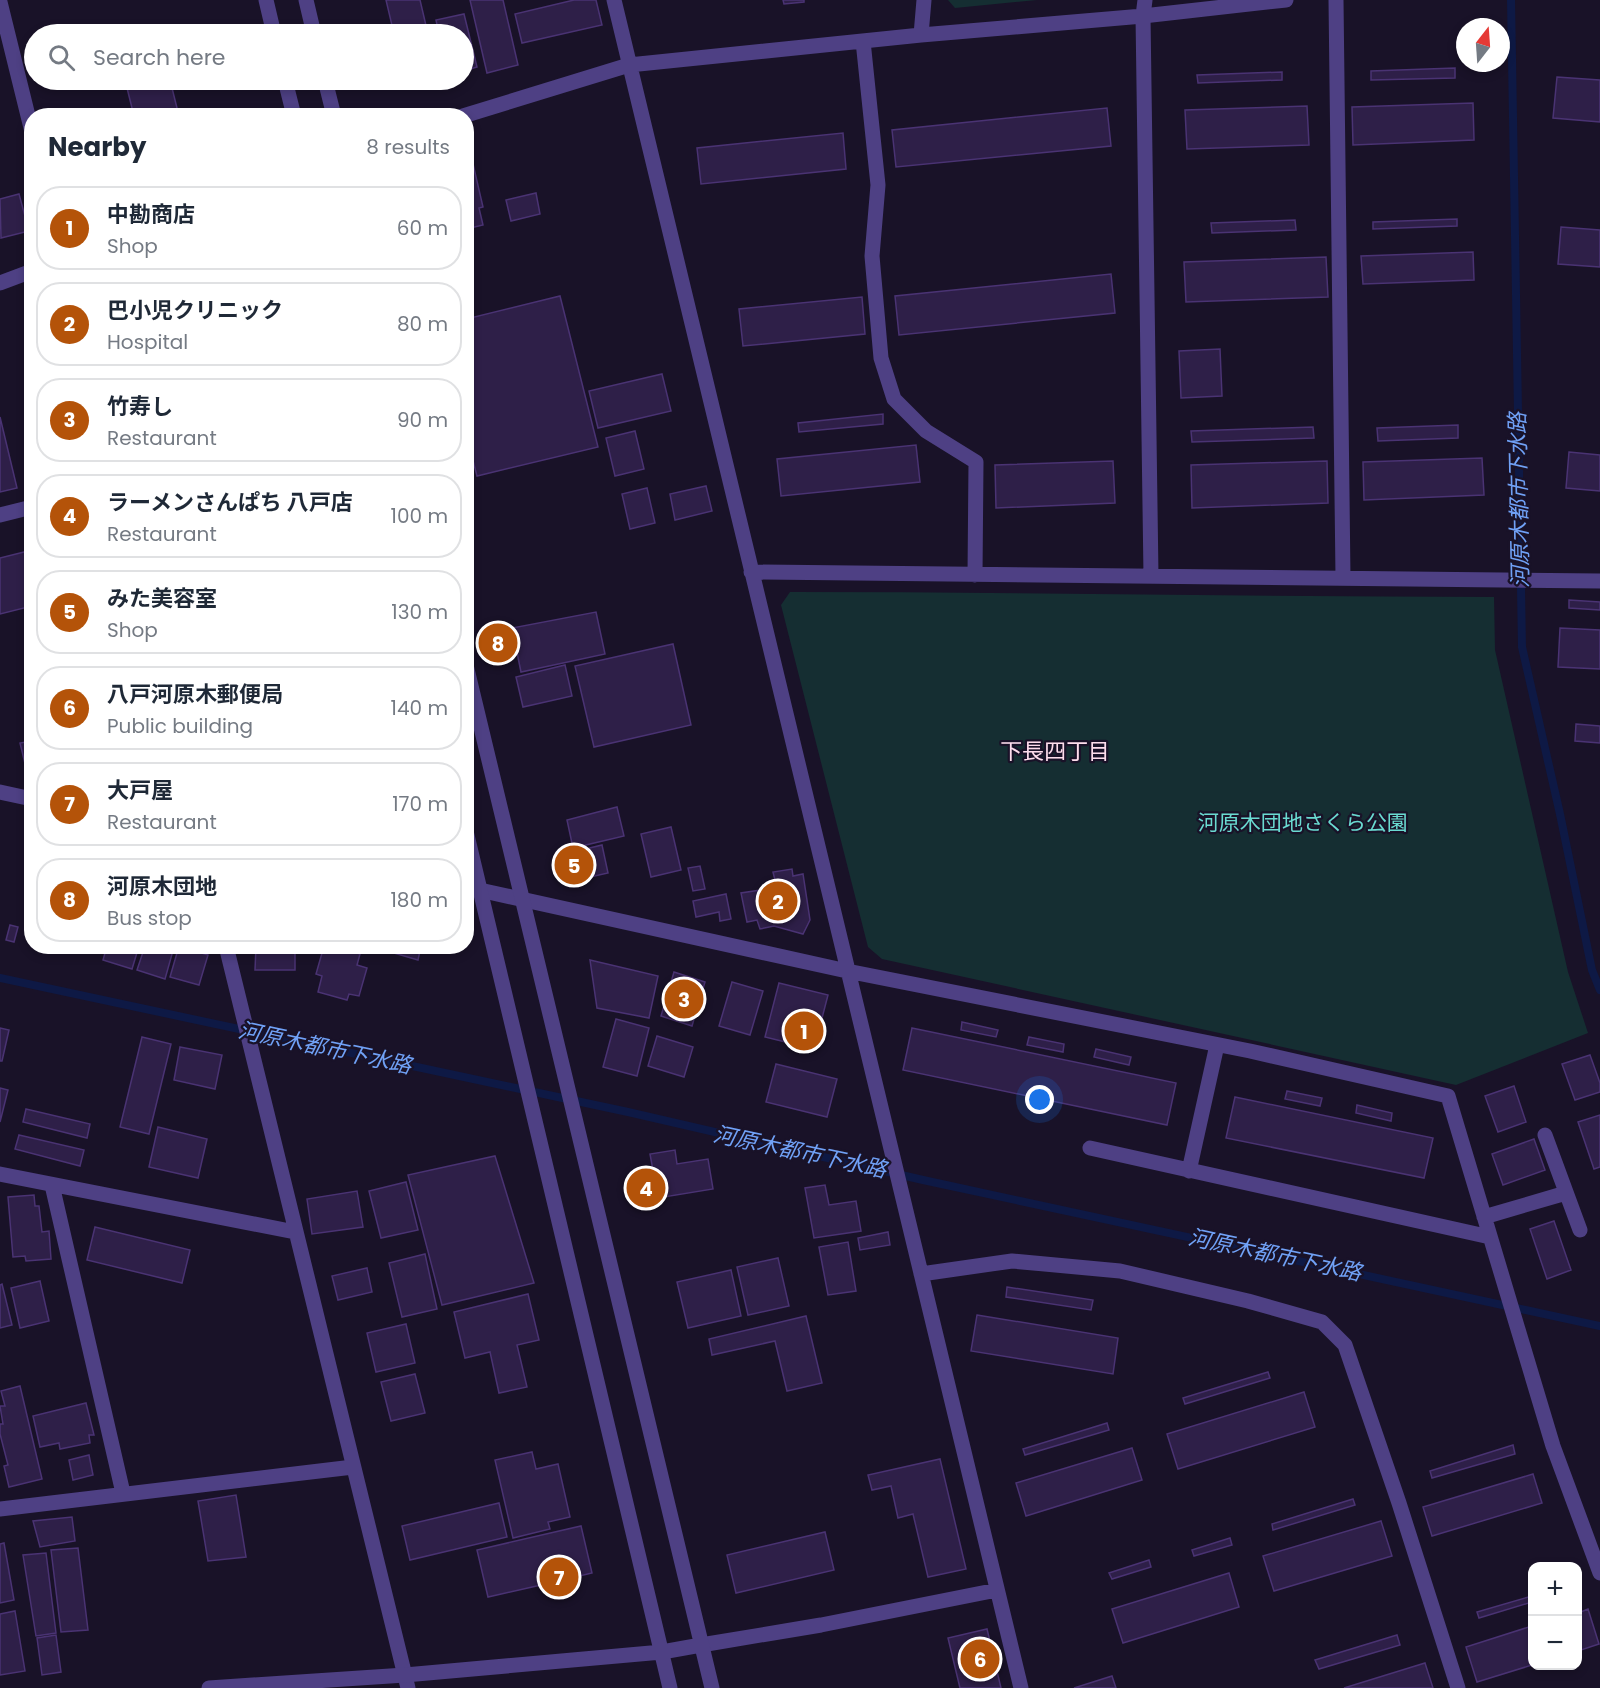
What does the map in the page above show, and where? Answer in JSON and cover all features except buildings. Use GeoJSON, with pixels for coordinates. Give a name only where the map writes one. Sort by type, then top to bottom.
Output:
{"type":"FeatureCollection","features":[{"type":"Feature","properties":{"kind":"street"},"geometry":{"type":"LineString","coordinates":[[266,0],[272,24]]}},
{"type":"Feature","properties":{"kind":"street"},"geometry":{"type":"LineString","coordinates":[[306,0],[312,24]]}},
{"type":"Feature","properties":{"kind":"street"},"geometry":{"type":"LineString","coordinates":[[614,0],[1021,1688]]}},
{"type":"Feature","properties":{"kind":"street"},"geometry":{"type":"LineString","coordinates":[[921,35],[924,0]]}},
{"type":"Feature","properties":{"kind":"street"},"geometry":{"type":"LineString","coordinates":[[1145,0],[1143,16],[1151,576]]}},
{"type":"Feature","properties":{"kind":"street"},"geometry":{"type":"LineString","coordinates":[[474,113],[629,65],[921,35],[1143,16],[1286,0]]}},
{"type":"Feature","properties":{"kind":"street"},"geometry":{"type":"LineString","coordinates":[[1336,0],[1343,577]]}},
{"type":"Feature","properties":{"kind":"street"},"geometry":{"type":"LineString","coordinates":[[0,3],[26,108]]}},
{"type":"Feature","properties":{"kind":"street"},"geometry":{"type":"LineString","coordinates":[[863,41],[878,185],[872,256],[881,358],[894,399],[926,431],[976,462],[975,575]]}},
{"type":"Feature","properties":{"kind":"street"},"geometry":{"type":"LineString","coordinates":[[288,90],[292,108]]}},
{"type":"Feature","properties":{"kind":"street"},"geometry":{"type":"LineString","coordinates":[[328,90],[332,108]]}},
{"type":"Feature","properties":{"kind":"street"},"geometry":{"type":"LineString","coordinates":[[0,283],[24,275]]}},
{"type":"Feature","properties":{"kind":"street"},"geometry":{"type":"LineString","coordinates":[[0,515],[24,509]]}},
{"type":"Feature","properties":{"kind":"street"},"geometry":{"type":"LineString","coordinates":[[751,572],[1600,580]]}},
{"type":"Feature","properties":{"kind":"street"},"geometry":{"type":"LineString","coordinates":[[474,698],[712,1688]]}},
{"type":"Feature","properties":{"kind":"street"},"geometry":{"type":"LineString","coordinates":[[0,792],[24,797]]}},
{"type":"Feature","properties":{"kind":"street"},"geometry":{"type":"LineString","coordinates":[[670,1688],[474,889],[847,970],[1217,1045],[1448,1095],[1553,1446],[1600,1573]]}},
{"type":"Feature","properties":{"kind":"street"},"geometry":{"type":"LineString","coordinates":[[228,954],[406,1682]]}},
{"type":"Feature","properties":{"kind":"street"},"geometry":{"type":"LineString","coordinates":[[1189,1170],[1217,1045]]}},
{"type":"Feature","properties":{"kind":"street"},"geometry":{"type":"LineString","coordinates":[[1545,1135],[1580,1230]]}},
{"type":"Feature","properties":{"kind":"street"},"geometry":{"type":"LineString","coordinates":[[1090,1148],[1490,1237]]}},
{"type":"Feature","properties":{"kind":"street"},"geometry":{"type":"LineString","coordinates":[[0,1174],[295,1232]]}},
{"type":"Feature","properties":{"kind":"street"},"geometry":{"type":"LineString","coordinates":[[52,1185],[123,1493]]}},
{"type":"Feature","properties":{"kind":"street"},"geometry":{"type":"LineString","coordinates":[[1484,1217],[1566,1193]]}},
{"type":"Feature","properties":{"kind":"street"},"geometry":{"type":"LineString","coordinates":[[921,1274],[1012,1261],[1120,1271],[1248,1301],[1322,1322],[1345,1345],[1399,1503],[1458,1688]]}},
{"type":"Feature","properties":{"kind":"street"},"geometry":{"type":"LineString","coordinates":[[0,1509],[353,1467]]}},
{"type":"Feature","properties":{"kind":"street"},"geometry":{"type":"LineString","coordinates":[[209,1688],[406,1682],[662,1652],[844,1621],[997,1590]]}},
{"type":"Feature","properties":{"kind":"green space"},"geometry":{"type":"Polygon","coordinates":[[[948,0],[1037,0],[955,8],[948,0]]]}},
{"type":"Feature","properties":{"kind":"green space","name":"河原木団地さくら公園"},"geometry":{"type":"Polygon","coordinates":[[[790,592],[1494,597],[1495,650],[1568,972],[1588,1033],[1456,1085],[882,959],[868,947],[781,605],[790,592]]]}},
{"type":"Feature","properties":{"kind":"waterway","name":"河原木都市下水路"},"geometry":{"type":"LineString","coordinates":[[1511,0],[1522,647],[1592,970],[1600,990]]}},
{"type":"Feature","properties":{"kind":"waterway","name":"河原木都市下水路"},"geometry":{"type":"LineString","coordinates":[[0,978],[628,1112],[923,1180],[1600,1326]]}},
{"type":"Feature","properties":{"kind":"place","name":"河原木団地"},"geometry":{"type":"Point","coordinates":[498,643]}},
{"type":"Feature","properties":{"kind":"place","name":"みた美容室"},"geometry":{"type":"Point","coordinates":[574,865]}},
{"type":"Feature","properties":{"kind":"place","name":"巴小児クリニック"},"geometry":{"type":"Point","coordinates":[778,901]}},
{"type":"Feature","properties":{"kind":"place","name":"竹寿し"},"geometry":{"type":"Point","coordinates":[684,999]}},
{"type":"Feature","properties":{"kind":"place","name":"中勘商店"},"geometry":{"type":"Point","coordinates":[804,1031]}},
{"type":"Feature","properties":{"kind":"place","name":"ラーメンさんぱち 八戸店"},"geometry":{"type":"Point","coordinates":[646,1188]}},
{"type":"Feature","properties":{"kind":"place","name":"大戸屋"},"geometry":{"type":"Point","coordinates":[559,1577]}},
{"type":"Feature","properties":{"kind":"place","name":"八戸河原木郵便局"},"geometry":{"type":"Point","coordinates":[980,1659]}},
{"type":"Feature","properties":{"kind":"district","name":"下長四丁目"},"geometry":{"type":"Point","coordinates":[1055,751]}}]}
